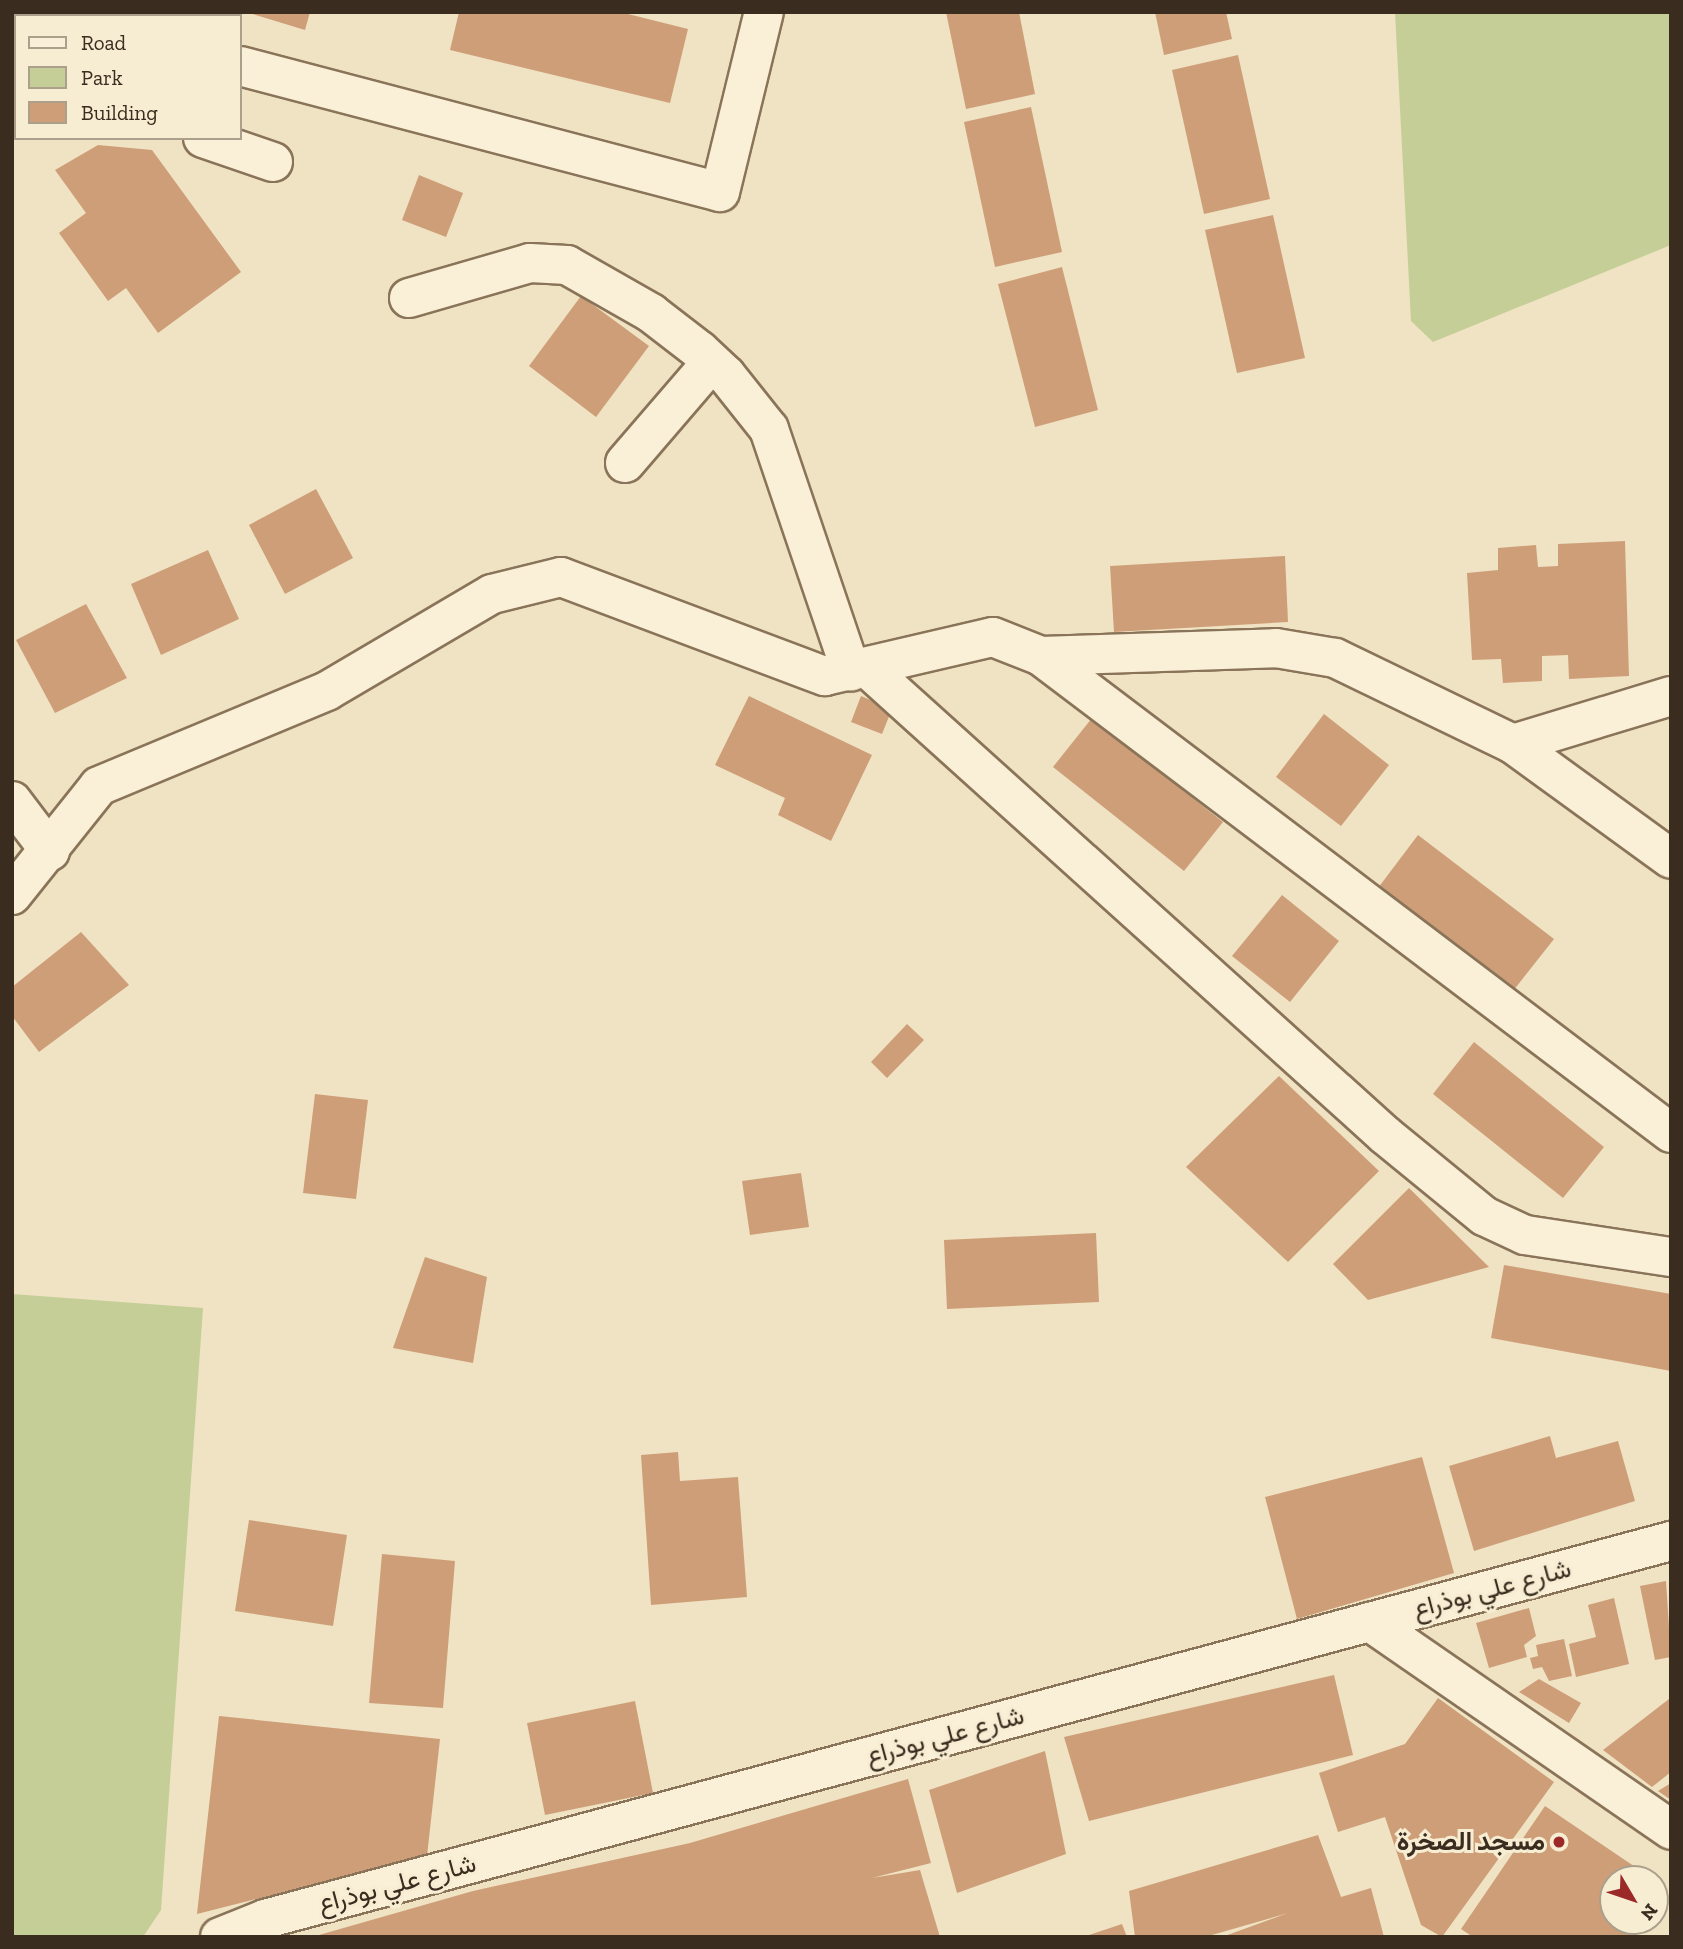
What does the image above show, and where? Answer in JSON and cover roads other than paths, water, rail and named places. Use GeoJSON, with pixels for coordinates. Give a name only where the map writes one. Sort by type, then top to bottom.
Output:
{"type":"FeatureCollection","features":[{"type":"Feature","properties":{"kind":"street"},"geometry":{"type":"LineString","coordinates":[[242,67],[720,192],[764,12]]}},
{"type":"Feature","properties":{"kind":"street"},"geometry":{"type":"LineString","coordinates":[[209,140],[272,162]]}},
{"type":"Feature","properties":{"kind":"street"},"geometry":{"type":"LineString","coordinates":[[409,298],[530,263],[567,265],[651,313],[712,362],[769,429],[858,669],[1385,1135],[1484,1216],[1525,1235],[1671,1257]]}},
{"type":"Feature","properties":{"kind":"street"},"geometry":{"type":"LineString","coordinates":[[625,463],[712,362]]}},
{"type":"Feature","properties":{"kind":"street"},"geometry":{"type":"LineString","coordinates":[[12,895],[50,852],[99,786],[327,691],[492,594],[561,577],[825,677],[993,637],[1041,656],[1671,1133]]}},
{"type":"Feature","properties":{"kind":"street"},"geometry":{"type":"LineString","coordinates":[[1041,656],[1276,648],[1335,658],[1513,744],[1671,859]]}},
{"type":"Feature","properties":{"kind":"street"},"geometry":{"type":"LineString","coordinates":[[1513,744],[1671,695]]}},
{"type":"Feature","properties":{"kind":"street"},"geometry":{"type":"LineString","coordinates":[[12,801],[50,852]]}},
{"type":"Feature","properties":{"kind":"street","name":"شارع علي بوذراع"},"geometry":{"type":"LineString","coordinates":[[220,1937],[265,1919],[1671,1541]]}},
{"type":"Feature","properties":{"kind":"street"},"geometry":{"type":"LineString","coordinates":[[1370,1622],[1671,1830]]}},
{"type":"Feature","properties":{"kind":"place","name":"مسجد الصخرة"},"geometry":{"type":"Point","coordinates":[1559,1842]}}]}
